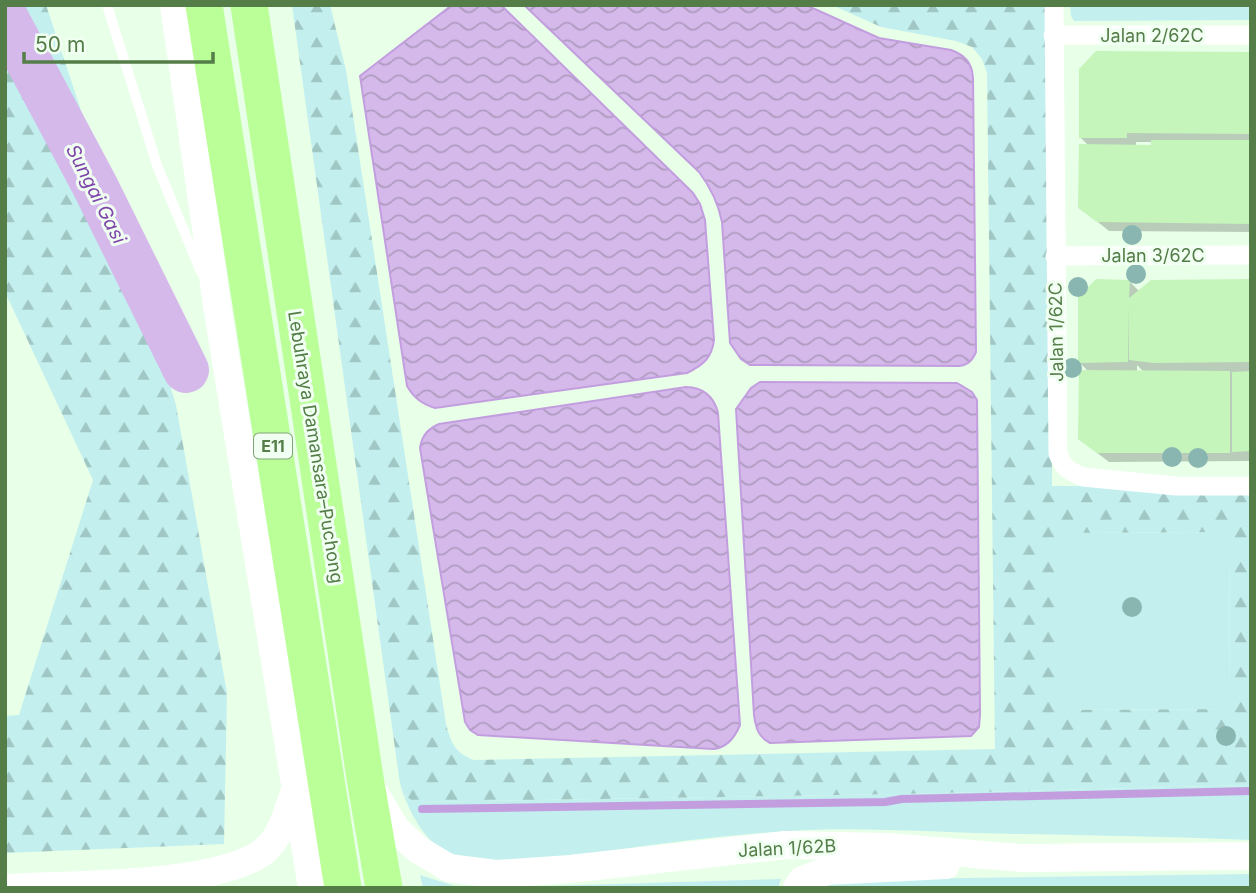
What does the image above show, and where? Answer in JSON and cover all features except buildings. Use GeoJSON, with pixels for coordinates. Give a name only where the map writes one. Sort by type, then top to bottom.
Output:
{"type":"FeatureCollection","features":[{"type":"Feature","properties":{"kind":"highway","name":"E11"},"geometry":{"type":"LineString","coordinates":[[204,5],[343,888]]}},
{"type":"Feature","properties":{"kind":"highway","name":"Lebuhraya Damansara–Puchong"},"geometry":{"type":"LineString","coordinates":[[250,5],[365,778],[384,888]]}},
{"type":"Feature","properties":{"kind":"main road"},"geometry":{"type":"LineString","coordinates":[[174,5],[218,312],[312,888]]}},
{"type":"Feature","properties":{"kind":"main road","name":"Jalan 1/62B"},"geometry":{"type":"LineString","coordinates":[[365,778],[397,829],[417,849],[449,867],[496,874],[570,869],[785,845],[890,847],[1021,858],[1251,856]]}},
{"type":"Feature","properties":{"kind":"main road"},"geometry":{"type":"LineString","coordinates":[[8,888],[181,877],[224,868],[258,855],[278,836],[295,790]]}},
{"type":"Feature","properties":{"kind":"main road"},"geometry":{"type":"LineString","coordinates":[[797,888],[802,880],[827,871],[1021,858]]}},
{"type":"Feature","properties":{"kind":"street","name":"Jalan 1/62C"},"geometry":{"type":"LineString","coordinates":[[1054,5],[1058,453],[1062,465],[1083,477],[1176,486],[1251,485]]}},
{"type":"Feature","properties":{"kind":"street","name":"Jalan 2/62C"},"geometry":{"type":"LineString","coordinates":[[1053,35],[1251,35]]}},
{"type":"Feature","properties":{"kind":"street","name":"Jalan 3/62C"},"geometry":{"type":"LineString","coordinates":[[1055,256],[1251,255]]}},
{"type":"Feature","properties":{"kind":"lane"},"geometry":{"type":"LineString","coordinates":[[107,5],[158,168],[218,312]]}},
{"type":"Feature","properties":{"kind":"green space"},"geometry":{"type":"Polygon","coordinates":[[[5,5],[46,5],[176,405],[227,693],[224,844],[5,853],[5,716],[19,715],[93,480],[5,292],[5,5]]]}},
{"type":"Feature","properties":{"kind":"green space"},"geometry":{"type":"Polygon","coordinates":[[[292,5],[330,5],[346,70],[446,724],[455,747],[474,760],[995,749],[987,73],[982,59],[972,47],[956,41],[881,27],[832,5],[1050,5],[1052,486],[1251,486],[1251,785],[415,802],[408,797],[401,786],[292,5]],[[1229,532],[1059,533],[1059,710],[1230,709],[1229,532]]]}},
{"type":"Feature","properties":{"kind":"green space"},"geometry":{"type":"Polygon","coordinates":[[[1070,5],[1251,5],[1251,20],[1074,21],[1070,5]]]}},
{"type":"Feature","properties":{"kind":"green space"},"geometry":{"type":"Polygon","coordinates":[[[1229,532],[1230,709],[1059,710],[1058,533],[1229,532]]]}},
{"type":"Feature","properties":{"kind":"green space"},"geometry":{"type":"Polygon","coordinates":[[[1251,785],[1251,840],[812,830],[721,837],[516,862],[462,857],[439,847],[430,840],[417,822],[401,789],[406,797],[415,802],[1251,785]]]}},
{"type":"Feature","properties":{"kind":"green space"},"geometry":{"type":"Polygon","coordinates":[[[1251,874],[1251,888],[811,888],[831,880],[1251,874]]]}},
{"type":"Feature","properties":{"kind":"green space"},"geometry":{"type":"Polygon","coordinates":[[[420,875],[455,886],[482,888],[423,888],[420,875]]]}},
{"type":"Feature","properties":{"kind":"green space"},"geometry":{"type":"Polygon","coordinates":[[[781,879],[778,888],[482,888],[781,879]]]}},
{"type":"Feature","properties":{"kind":"water"},"geometry":{"type":"Polygon","coordinates":[[[452,5],[501,5],[693,193],[705,220],[714,340],[709,356],[698,367],[687,373],[435,408],[419,400],[407,386],[360,76],[452,5]]]}},
{"type":"Feature","properties":{"kind":"water"},"geometry":{"type":"Polygon","coordinates":[[[524,5],[806,5],[879,38],[951,50],[964,57],[971,68],[973,78],[976,352],[971,360],[959,366],[750,365],[741,359],[730,343],[722,222],[707,184],[699,172],[524,5]]]}},
{"type":"Feature","properties":{"kind":"water"},"geometry":{"type":"Polygon","coordinates":[[[760,382],[957,383],[972,392],[977,400],[980,714],[979,727],[971,736],[770,743],[760,735],[754,715],[736,409],[751,388],[760,382]]]}},
{"type":"Feature","properties":{"kind":"water"},"geometry":{"type":"Polygon","coordinates":[[[686,387],[706,394],[714,402],[718,413],[740,725],[736,734],[726,744],[713,749],[478,735],[470,730],[465,722],[420,448],[424,436],[439,424],[686,387]]]}},
{"type":"Feature","properties":{"kind":"waterway","name":"Sungai Gasi"},"geometry":{"type":"LineString","coordinates":[[5,17],[95,186],[186,370]]}},
{"type":"Feature","properties":{"kind":"waterway"},"geometry":{"type":"LineString","coordinates":[[422,809],[885,802],[902,799],[1251,791]]}}]}
